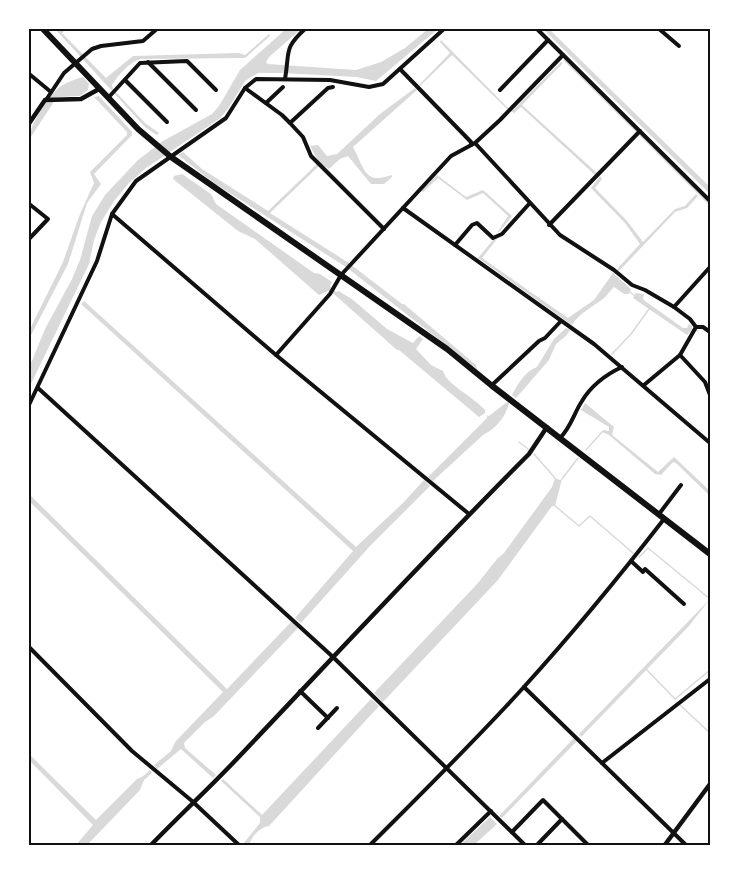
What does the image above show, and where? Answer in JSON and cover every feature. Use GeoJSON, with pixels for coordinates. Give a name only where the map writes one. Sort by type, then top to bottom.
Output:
{"type":"FeatureCollection","features":[{"type":"Feature","properties":{"kind":"highway"},"geometry":{"type":"LineString","coordinates":[[42,28],[77,61],[99,88],[110,96],[152,142],[171,157],[343,273],[438,342],[711,554]]}},
{"type":"Feature","properties":{"kind":"street"},"geometry":{"type":"LineString","coordinates":[[28,125],[51,92],[84,54],[101,46],[143,41],[158,28]]}},
{"type":"Feature","properties":{"kind":"street"},"geometry":{"type":"LineString","coordinates":[[285,79],[287,50],[306,28]]}},
{"type":"Feature","properties":{"kind":"street"},"geometry":{"type":"LineString","coordinates":[[28,407],[98,261],[112,214],[136,181],[226,118],[245,88],[256,79],[330,80],[369,87],[383,84],[445,28]]}},
{"type":"Feature","properties":{"kind":"street"},"geometry":{"type":"LineString","coordinates":[[536,28],[638,133],[711,201]]}},
{"type":"Feature","properties":{"kind":"street"},"geometry":{"type":"LineString","coordinates":[[658,28],[679,46]]}},
{"type":"Feature","properties":{"kind":"street"},"geometry":{"type":"LineString","coordinates":[[500,90],[548,40]]}},
{"type":"Feature","properties":{"kind":"street"},"geometry":{"type":"LineString","coordinates":[[276,355],[330,294],[343,273],[451,156],[473,144],[563,55]]}},
{"type":"Feature","properties":{"kind":"street"},"geometry":{"type":"LineString","coordinates":[[110,96],[140,63],[148,62],[187,60],[216,90]]}},
{"type":"Feature","properties":{"kind":"street"},"geometry":{"type":"LineString","coordinates":[[148,62],[196,110]]}},
{"type":"Feature","properties":{"kind":"street"},"geometry":{"type":"LineString","coordinates":[[400,69],[560,235],[632,285],[674,307],[690,319],[696,327]]}},
{"type":"Feature","properties":{"kind":"street"},"geometry":{"type":"LineString","coordinates":[[28,73],[51,92]]}},
{"type":"Feature","properties":{"kind":"street"},"geometry":{"type":"LineString","coordinates":[[125,80],[167,122]]}},
{"type":"Feature","properties":{"kind":"street"},"geometry":{"type":"LineString","coordinates":[[266,103],[283,87]]}},
{"type":"Feature","properties":{"kind":"street"},"geometry":{"type":"LineString","coordinates":[[290,123],[328,88],[333,87]]}},
{"type":"Feature","properties":{"kind":"street"},"geometry":{"type":"LineString","coordinates":[[45,100],[81,99],[99,88]]}},
{"type":"Feature","properties":{"kind":"street"},"geometry":{"type":"LineString","coordinates":[[245,88],[290,123],[303,137],[311,156],[384,229]]}},
{"type":"Feature","properties":{"kind":"street"},"geometry":{"type":"LineString","coordinates":[[549,225],[638,133]]}},
{"type":"Feature","properties":{"kind":"street"},"geometry":{"type":"LineString","coordinates":[[28,203],[48,219],[28,240]]}},
{"type":"Feature","properties":{"kind":"street"},"geometry":{"type":"LineString","coordinates":[[455,245],[472,225],[477,223],[493,238],[502,234],[530,204]]}},
{"type":"Feature","properties":{"kind":"street"},"geometry":{"type":"LineString","coordinates":[[403,208],[571,328],[644,385],[711,443]]}},
{"type":"Feature","properties":{"kind":"street"},"geometry":{"type":"LineString","coordinates":[[112,214],[276,355],[469,514]]}},
{"type":"Feature","properties":{"kind":"street"},"geometry":{"type":"LineString","coordinates":[[674,307],[711,267]]}},
{"type":"Feature","properties":{"kind":"street"},"geometry":{"type":"LineString","coordinates":[[491,385],[561,321]]}},
{"type":"Feature","properties":{"kind":"street"},"geometry":{"type":"LineString","coordinates":[[696,327],[703,327],[711,332]]}},
{"type":"Feature","properties":{"kind":"street"},"geometry":{"type":"LineString","coordinates":[[644,385],[680,355],[696,327]]}},
{"type":"Feature","properties":{"kind":"street"},"geometry":{"type":"LineString","coordinates":[[680,355],[705,382],[711,395]]}},
{"type":"Feature","properties":{"kind":"street"},"geometry":{"type":"LineString","coordinates":[[560,438],[568,430],[583,399],[595,385],[622,367]]}},
{"type":"Feature","properties":{"kind":"street"},"geometry":{"type":"LineString","coordinates":[[38,388],[333,657],[526,846]]}},
{"type":"Feature","properties":{"kind":"street"},"geometry":{"type":"LineString","coordinates":[[150,846],[529,454],[547,427]]}},
{"type":"Feature","properties":{"kind":"street"},"geometry":{"type":"LineString","coordinates":[[369,846],[524,687],[631,561],[681,485]]}},
{"type":"Feature","properties":{"kind":"street"},"geometry":{"type":"LineString","coordinates":[[631,561],[643,572],[645,569],[684,604]]}},
{"type":"Feature","properties":{"kind":"street"},"geometry":{"type":"LineString","coordinates":[[28,646],[132,751],[192,801],[240,846]]}},
{"type":"Feature","properties":{"kind":"street"},"geometry":{"type":"LineString","coordinates":[[602,762],[711,680]]}},
{"type":"Feature","properties":{"kind":"street"},"geometry":{"type":"LineString","coordinates":[[524,687],[687,846]]}},
{"type":"Feature","properties":{"kind":"street"},"geometry":{"type":"LineString","coordinates":[[300,691],[328,718]]}},
{"type":"Feature","properties":{"kind":"street"},"geometry":{"type":"LineString","coordinates":[[318,728],[337,708]]}},
{"type":"Feature","properties":{"kind":"street"},"geometry":{"type":"LineString","coordinates":[[664,846],[711,783]]}},
{"type":"Feature","properties":{"kind":"street"},"geometry":{"type":"LineString","coordinates":[[512,832],[543,800],[589,846]]}},
{"type":"Feature","properties":{"kind":"street"},"geometry":{"type":"LineString","coordinates":[[455,846],[491,811]]}},
{"type":"Feature","properties":{"kind":"street"},"geometry":{"type":"LineString","coordinates":[[536,846],[562,819]]}},
{"type":"Feature","properties":{"kind":"street"},"geometry":{"type":"LineString","coordinates":[[577,846],[583,840]]}},
{"type":"Feature","properties":{"kind":"shaded area"},"geometry":{"type":"Polygon","coordinates":[[[55,29],[66,29],[62,33],[106,78],[133,56],[239,53],[245,55],[269,34],[270,36],[245,58],[140,59],[128,66],[112,85],[113,89],[145,123],[159,133],[157,135],[146,128],[55,29]]]}},
{"type":"Feature","properties":{"kind":"shaded area"},"geometry":{"type":"Polygon","coordinates":[[[286,29],[301,29],[269,57],[266,62],[268,64],[356,70],[381,62],[405,48],[428,29],[438,29],[376,81],[356,77],[258,73],[245,81],[219,119],[146,168],[114,201],[101,222],[89,264],[29,388],[29,368],[45,329],[72,279],[80,260],[92,216],[105,195],[138,160],[163,141],[212,114],[240,70],[286,29]]]}},
{"type":"Feature","properties":{"kind":"shaded area"},"geometry":{"type":"Polygon","coordinates":[[[543,29],[549,29],[710,187],[710,194],[543,29]]]}},
{"type":"Feature","properties":{"kind":"shaded area"},"geometry":{"type":"Polygon","coordinates":[[[441,40],[507,107],[513,110],[561,62],[563,63],[522,105],[597,173],[595,175],[521,107],[514,113],[507,109],[452,55],[420,86],[450,53],[440,42],[441,40]]]}},
{"type":"Feature","properties":{"kind":"shaded area"},"geometry":{"type":"Polygon","coordinates":[[[83,77],[89,84],[88,90],[80,96],[57,97],[29,140],[32,127],[40,111],[51,96],[63,85],[83,77]]]}},
{"type":"Feature","properties":{"kind":"shaded area"},"geometry":{"type":"Polygon","coordinates":[[[415,88],[417,90],[353,147],[366,173],[376,178],[392,175],[384,184],[371,184],[348,156],[340,159],[329,169],[321,164],[270,213],[349,263],[404,304],[476,365],[477,369],[346,267],[214,183],[178,155],[183,152],[202,169],[268,211],[319,162],[310,146],[318,145],[327,156],[337,154],[380,114],[415,88]]]}},
{"type":"Feature","properties":{"kind":"shaded area"},"geometry":{"type":"Polygon","coordinates":[[[99,96],[132,132],[132,135],[94,174],[101,184],[87,203],[68,264],[29,339],[29,331],[63,262],[94,183],[90,172],[127,135],[127,132],[94,97],[99,96]]]}},
{"type":"Feature","properties":{"kind":"shaded area"},"geometry":{"type":"Polygon","coordinates":[[[182,174],[211,194],[216,204],[314,273],[332,282],[330,286],[336,292],[339,291],[353,300],[387,329],[413,343],[419,336],[423,339],[416,349],[431,365],[443,371],[449,381],[480,405],[485,413],[479,417],[397,350],[335,295],[328,291],[319,295],[255,239],[238,231],[173,179],[174,176],[182,174]]]}},
{"type":"Feature","properties":{"kind":"shaded area"},"geometry":{"type":"Polygon","coordinates":[[[437,175],[466,197],[483,190],[512,216],[497,233],[508,216],[483,193],[467,200],[438,178],[423,192],[421,191],[437,175]]]}},
{"type":"Feature","properties":{"kind":"shaded area"},"geometry":{"type":"Polygon","coordinates":[[[600,176],[602,179],[595,188],[627,221],[643,242],[675,209],[685,206],[696,194],[698,196],[687,208],[675,212],[620,270],[618,268],[640,244],[625,223],[591,188],[600,176]]]}},
{"type":"Feature","properties":{"kind":"shaded area"},"geometry":{"type":"Polygon","coordinates":[[[497,239],[482,258],[568,318],[594,300],[613,273],[631,289],[629,294],[624,294],[614,287],[604,298],[578,317],[572,325],[478,258],[493,240],[497,239]]]}},
{"type":"Feature","properties":{"kind":"shaded area"},"geometry":{"type":"Polygon","coordinates":[[[636,293],[644,294],[645,301],[683,328],[687,328],[689,324],[692,326],[691,331],[687,335],[633,298],[636,293]]]}},
{"type":"Feature","properties":{"kind":"shaded area"},"geometry":{"type":"Polygon","coordinates":[[[84,301],[356,547],[424,480],[430,486],[370,546],[301,623],[295,618],[353,551],[81,304],[84,301]]]}},
{"type":"Feature","properties":{"kind":"shaded area"},"geometry":{"type":"Polygon","coordinates":[[[566,328],[570,330],[556,344],[549,360],[516,398],[512,395],[522,378],[537,367],[554,339],[566,328]]]}},
{"type":"Feature","properties":{"kind":"shaded area"},"geometry":{"type":"Polygon","coordinates":[[[507,402],[509,403],[503,418],[496,426],[433,481],[428,477],[487,418],[487,415],[489,416],[507,402]]]}},
{"type":"Feature","properties":{"kind":"shaded area"},"geometry":{"type":"Polygon","coordinates":[[[585,403],[614,427],[612,435],[658,472],[674,457],[710,491],[710,496],[676,463],[673,462],[661,475],[655,474],[609,435],[602,432],[603,430],[609,431],[609,427],[581,410],[585,403]]]}},
{"type":"Feature","properties":{"kind":"shaded area"},"geometry":{"type":"Polygon","coordinates":[[[555,478],[562,479],[555,506],[552,506],[498,580],[383,702],[374,693],[504,553],[552,487],[555,478]]]}},
{"type":"Feature","properties":{"kind":"shaded area"},"geometry":{"type":"Polygon","coordinates":[[[29,494],[227,689],[291,622],[298,628],[214,716],[184,743],[185,748],[216,775],[213,778],[181,749],[157,769],[154,765],[171,751],[175,742],[223,692],[29,501],[29,494]]]}},
{"type":"Feature","properties":{"kind":"shaded area"},"geometry":{"type":"Polygon","coordinates":[[[710,599],[689,626],[581,737],[579,734],[710,599]]]}},
{"type":"Feature","properties":{"kind":"shaded area"},"geometry":{"type":"Polygon","coordinates":[[[371,699],[379,706],[269,826],[256,833],[249,845],[244,845],[260,823],[260,817],[221,781],[223,779],[262,815],[371,699]]]}},
{"type":"Feature","properties":{"kind":"shaded area"},"geometry":{"type":"Polygon","coordinates":[[[574,738],[577,741],[502,818],[499,816],[574,738]]]}},
{"type":"Feature","properties":{"kind":"shaded area"},"geometry":{"type":"Polygon","coordinates":[[[29,754],[96,820],[137,779],[150,770],[152,773],[144,780],[140,790],[87,845],[76,845],[93,825],[29,760],[29,754]]]}},
{"type":"Feature","properties":{"kind":"shaded area"},"geometry":{"type":"Polygon","coordinates":[[[490,817],[497,824],[474,845],[460,845],[490,817]]]}},
{"type":"Feature","properties":{"kind":"waterway"},"geometry":{"type":"LineString","coordinates":[[564,60],[636,131]]}},
{"type":"Feature","properties":{"kind":"waterway"},"geometry":{"type":"LineString","coordinates":[[640,135],[710,205]]}},
{"type":"Feature","properties":{"kind":"waterway"},"geometry":{"type":"LineString","coordinates":[[614,274],[619,269]]}},
{"type":"Feature","properties":{"kind":"waterway"},"geometry":{"type":"LineString","coordinates":[[630,292],[635,296]]}},
{"type":"Feature","properties":{"kind":"waterway"},"geometry":{"type":"LineString","coordinates":[[612,354],[631,334],[649,309]]}},
{"type":"Feature","properties":{"kind":"waterway"},"geometry":{"type":"LineString","coordinates":[[691,329],[698,331]]}},
{"type":"Feature","properties":{"kind":"waterway"},"geometry":{"type":"LineString","coordinates":[[586,450],[602,432]]}},
{"type":"Feature","properties":{"kind":"waterway"},"geometry":{"type":"LineString","coordinates":[[519,442],[528,449]]}},
{"type":"Feature","properties":{"kind":"waterway"},"geometry":{"type":"LineString","coordinates":[[534,454],[555,478]]}},
{"type":"Feature","properties":{"kind":"waterway"},"geometry":{"type":"LineString","coordinates":[[562,479],[578,458]]}},
{"type":"Feature","properties":{"kind":"waterway"},"geometry":{"type":"LineString","coordinates":[[554,505],[579,526],[590,516],[633,553]]}},
{"type":"Feature","properties":{"kind":"waterway"},"geometry":{"type":"LineString","coordinates":[[639,557],[648,548],[710,599]]}},
{"type":"Feature","properties":{"kind":"waterway"},"geometry":{"type":"LineString","coordinates":[[646,669],[675,699],[710,670]]}},
{"type":"Feature","properties":{"kind":"waterway"},"geometry":{"type":"LineString","coordinates":[[680,705],[710,733]]}}]}
